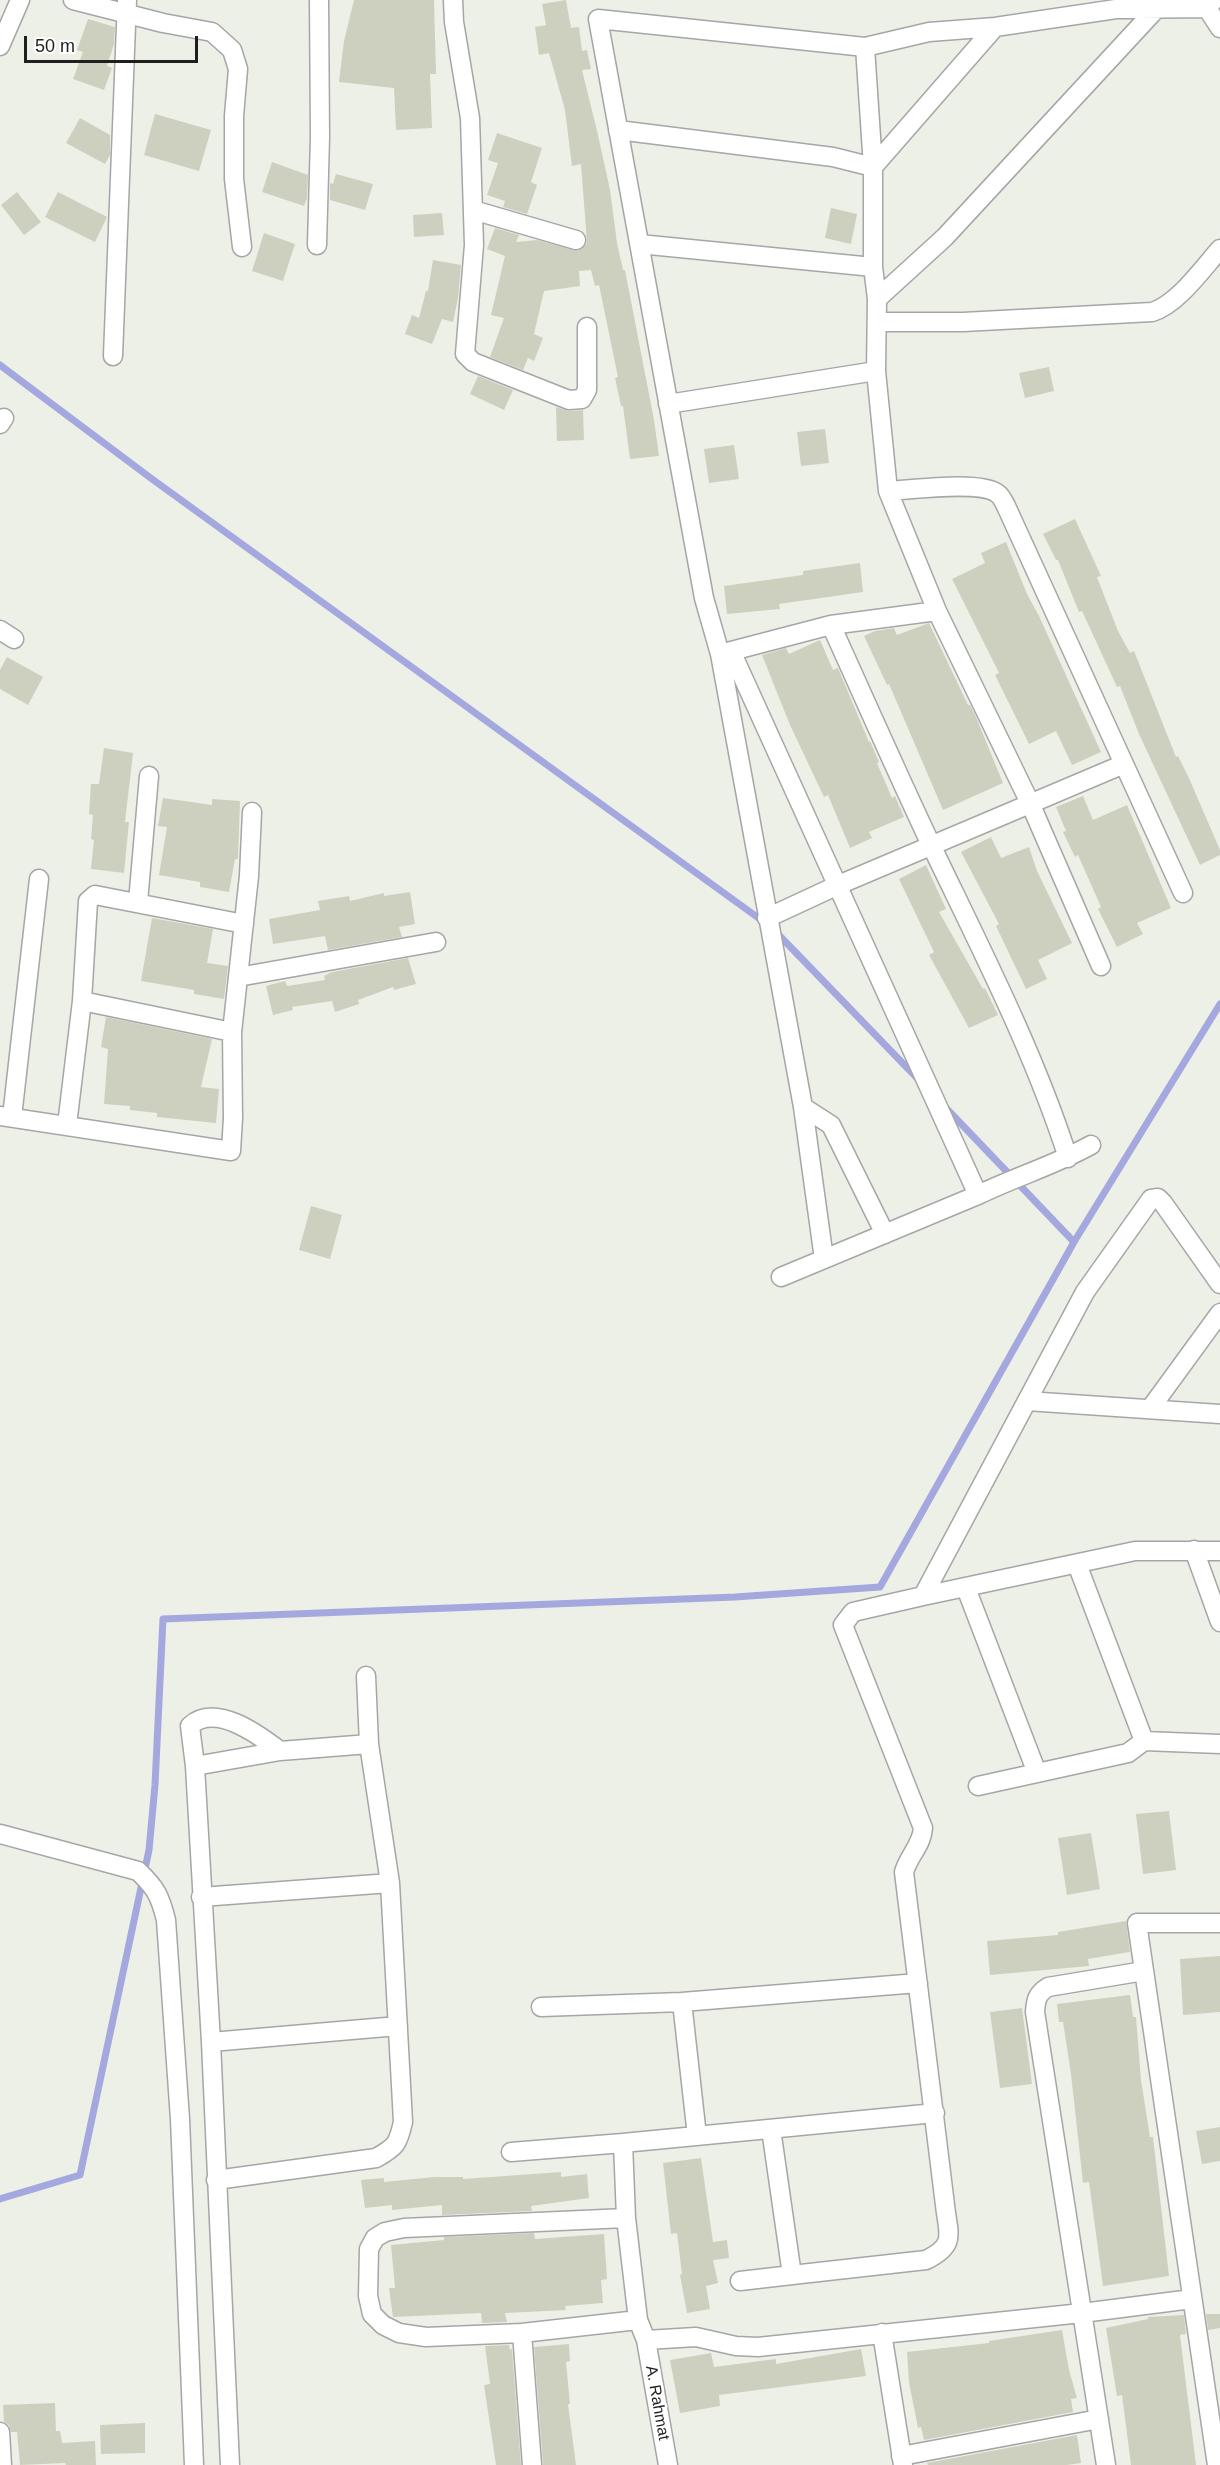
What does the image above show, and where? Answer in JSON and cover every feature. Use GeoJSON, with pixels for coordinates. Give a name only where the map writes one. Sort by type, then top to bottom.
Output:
{"type":"FeatureCollection","features":[{"type":"Feature","properties":{"kind":"street"},"geometry":{"type":"LineString","coordinates":[[0,46],[20,0]]}},
{"type":"Feature","properties":{"kind":"street"},"geometry":{"type":"LineString","coordinates":[[73,0],[127,7],[212,32],[232,50],[238,69],[234,116],[234,179],[242,247]]}},
{"type":"Feature","properties":{"kind":"street"},"geometry":{"type":"LineString","coordinates":[[317,246],[320,147],[319,0]]}},
{"type":"Feature","properties":{"kind":"street"},"geometry":{"type":"LineString","coordinates":[[453,0],[454,21],[470,118],[474,245],[465,354],[468,359],[569,400],[582,399],[587,390],[587,327]]}},
{"type":"Feature","properties":{"kind":"street"},"geometry":{"type":"LineString","coordinates":[[978,1195],[726,653],[704,598],[598,20],[865,47],[930,32],[995,27],[1116,9],[1211,4],[1220,28]]}},
{"type":"Feature","properties":{"kind":"street"},"geometry":{"type":"LineString","coordinates":[[113,356],[127,7]]}},
{"type":"Feature","properties":{"kind":"street"},"geometry":{"type":"LineString","coordinates":[[877,299],[945,237],[1156,8]]}},
{"type":"Feature","properties":{"kind":"street"},"geometry":{"type":"LineString","coordinates":[[873,167],[995,27]]}},
{"type":"Feature","properties":{"kind":"street"},"geometry":{"type":"LineString","coordinates":[[865,47],[873,167],[873,267],[877,299],[876,371],[888,491],[937,611],[1030,803],[1101,966]]}},
{"type":"Feature","properties":{"kind":"street"},"geometry":{"type":"LineString","coordinates":[[618,130],[833,157],[873,167]]}},
{"type":"Feature","properties":{"kind":"street"},"geometry":{"type":"LineString","coordinates":[[473,210],[576,240]]}},
{"type":"Feature","properties":{"kind":"street"},"geometry":{"type":"LineString","coordinates":[[639,244],[873,267]]}},
{"type":"Feature","properties":{"kind":"street"},"geometry":{"type":"LineString","coordinates":[[877,322],[963,322],[1152,312],[1172,301],[1220,249]]}},
{"type":"Feature","properties":{"kind":"street"},"geometry":{"type":"LineString","coordinates":[[668,405],[876,371]]}},
{"type":"Feature","properties":{"kind":"street"},"geometry":{"type":"LineString","coordinates":[[888,491],[969,486],[998,494],[1006,506],[1183,893]]}},
{"type":"Feature","properties":{"kind":"street"},"geometry":{"type":"LineString","coordinates":[[726,653],[831,625],[937,611]]}},
{"type":"Feature","properties":{"kind":"street"},"geometry":{"type":"LineString","coordinates":[[831,625],[932,846],[1003,994],[1068,1158]]}},
{"type":"Feature","properties":{"kind":"street"},"geometry":{"type":"LineString","coordinates":[[726,653],[768,923],[803,1107],[824,1259]]}},
{"type":"Feature","properties":{"kind":"street"},"geometry":{"type":"LineString","coordinates":[[768,923],[836,886],[1124,764]]}},
{"type":"Feature","properties":{"kind":"street"},"geometry":{"type":"LineString","coordinates":[[138,902],[149,776]]}},
{"type":"Feature","properties":{"kind":"street"},"geometry":{"type":"LineString","coordinates":[[39,879],[6,1116],[231,1151],[232,1032],[244,924],[252,812]]}},
{"type":"Feature","properties":{"kind":"street"},"geometry":{"type":"LineString","coordinates":[[67,1125],[82,1001],[88,901],[95,895],[244,924]]}},
{"type":"Feature","properties":{"kind":"street"},"geometry":{"type":"LineString","coordinates":[[238,977],[436,942]]}},
{"type":"Feature","properties":{"kind":"street"},"geometry":{"type":"LineString","coordinates":[[82,1001],[232,1032]]}},
{"type":"Feature","properties":{"kind":"street"},"geometry":{"type":"LineString","coordinates":[[803,1107],[831,1125],[885,1234]]}},
{"type":"Feature","properties":{"kind":"street"},"geometry":{"type":"LineString","coordinates":[[781,1276],[978,1195],[1015,1177],[1068,1158],[1091,1145]]}},
{"type":"Feature","properties":{"kind":"street"},"geometry":{"type":"LineString","coordinates":[[923,1596],[1085,1292],[1151,1198],[1158,1198],[1163,1203],[1216,1275],[1220,1284]]}},
{"type":"Feature","properties":{"kind":"street"},"geometry":{"type":"LineString","coordinates":[[1150,1409],[1220,1313]]}},
{"type":"Feature","properties":{"kind":"street"},"geometry":{"type":"LineString","coordinates":[[1027,1401],[1220,1414]]}},
{"type":"Feature","properties":{"kind":"street"},"geometry":{"type":"LineString","coordinates":[[1194,1550],[1220,1622]]}},
{"type":"Feature","properties":{"kind":"street"},"geometry":{"type":"LineString","coordinates":[[740,2281],[926,2260],[945,2248],[949,2240],[904,1872],[908,1858],[922,1838],[923,1828],[843,1625],[853,1612],[1135,1551],[1220,1551]]}},
{"type":"Feature","properties":{"kind":"street"},"geometry":{"type":"LineString","coordinates":[[1077,1564],[1144,1742]]}},
{"type":"Feature","properties":{"kind":"street"},"geometry":{"type":"LineString","coordinates":[[966,1588],[1037,1773]]}},
{"type":"Feature","properties":{"kind":"street"},"geometry":{"type":"LineString","coordinates":[[216,2180],[376,2158],[396,2146],[403,2122],[390,1883],[369,1744],[366,1676]]}},
{"type":"Feature","properties":{"kind":"street"},"geometry":{"type":"LineString","coordinates":[[230,2465],[211,2042],[195,1766],[190,1726],[196,1721],[220,1718],[252,1730],[280,1751]]}},
{"type":"Feature","properties":{"kind":"street"},"geometry":{"type":"LineString","coordinates":[[978,1786],[1128,1753],[1144,1742],[1220,1744]]}},
{"type":"Feature","properties":{"kind":"street"},"geometry":{"type":"LineString","coordinates":[[195,1766],[280,1751],[369,1744]]}},
{"type":"Feature","properties":{"kind":"street"},"geometry":{"type":"LineString","coordinates":[[1,1834],[138,1871],[155,1886],[166,1920],[180,2119],[194,2465]]}},
{"type":"Feature","properties":{"kind":"street"},"geometry":{"type":"LineString","coordinates":[[201,1897],[390,1883]]}},
{"type":"Feature","properties":{"kind":"street"},"geometry":{"type":"LineString","coordinates":[[1217,2465],[1137,1923],[1220,1923]]}},
{"type":"Feature","properties":{"kind":"street"},"geometry":{"type":"LineString","coordinates":[[1106,2465],[1035,2012],[1038,1993],[1048,1987],[1144,1971]]}},
{"type":"Feature","properties":{"kind":"street"},"geometry":{"type":"LineString","coordinates":[[541,2007],[682,2002],[918,1983]]}},
{"type":"Feature","properties":{"kind":"street"},"geometry":{"type":"LineString","coordinates":[[682,2002],[697,2136]]}},
{"type":"Feature","properties":{"kind":"street"},"geometry":{"type":"LineString","coordinates":[[211,2042],[398,2026]]}},
{"type":"Feature","properties":{"kind":"street"},"geometry":{"type":"LineString","coordinates":[[511,2152],[935,2113]]}},
{"type":"Feature","properties":{"kind":"street"},"geometry":{"type":"LineString","coordinates":[[771,2129],[792,2275]]}},
{"type":"Feature","properties":{"kind":"street","name":"A. Rahmat"},"geometry":{"type":"LineString","coordinates":[[623,2143],[626,2218],[638,2320],[646,2340],[668,2465]]}},
{"type":"Feature","properties":{"kind":"street"},"geometry":{"type":"LineString","coordinates":[[626,2218],[404,2228],[385,2232],[375,2238],[369,2249],[368,2296],[372,2314],[383,2325],[399,2333],[426,2337],[522,2333],[638,2320]]}},
{"type":"Feature","properties":{"kind":"street"},"geometry":{"type":"LineString","coordinates":[[646,2340],[696,2337],[736,2346],[758,2347],[1082,2313],[1192,2299]]}},
{"type":"Feature","properties":{"kind":"street"},"geometry":{"type":"LineString","coordinates":[[522,2333],[532,2465]]}},
{"type":"Feature","properties":{"kind":"street"},"geometry":{"type":"LineString","coordinates":[[882,2333],[902,2460],[1099,2419]]}},
{"type":"Feature","properties":{"kind":"street"},"geometry":{"type":"LineString","coordinates":[[0,2432],[2,2465]]}},
{"type":"Feature","properties":{"kind":"building"},"geometry":{"type":"Polygon","coordinates":[[[354,0],[434,0],[436,74],[430,74],[432,128],[396,130],[394,88],[339,82],[344,41],[354,0]]]}},
{"type":"Feature","properties":{"kind":"building"},"geometry":{"type":"Polygon","coordinates":[[[566,0],[571,28],[579,27],[582,51],[587,50],[591,69],[582,70],[610,190],[617,243],[623,270],[625,270],[659,456],[630,459],[623,406],[621,406],[615,378],[618,377],[599,285],[595,286],[591,270],[579,271],[580,286],[544,291],[534,334],[543,338],[534,361],[528,358],[523,370],[490,357],[504,318],[491,315],[505,256],[487,249],[495,228],[519,235],[516,242],[537,240],[578,251],[587,243],[581,164],[572,166],[565,110],[549,53],[539,55],[535,27],[546,25],[542,4],[566,0]]]}},
{"type":"Feature","properties":{"kind":"building"},"geometry":{"type":"Polygon","coordinates":[[[88,19],[115,27],[114,44],[107,66],[112,68],[104,90],[73,79],[83,52],[77,50],[88,19]]]}},
{"type":"Feature","properties":{"kind":"building"},"geometry":{"type":"Polygon","coordinates":[[[155,114],[211,130],[199,171],[144,155],[155,114]]]}},
{"type":"Feature","properties":{"kind":"building"},"geometry":{"type":"Polygon","coordinates":[[[80,118],[110,135],[110,155],[105,164],[66,143],[80,118]]]}},
{"type":"Feature","properties":{"kind":"building"},"geometry":{"type":"Polygon","coordinates":[[[497,133],[542,148],[531,182],[537,185],[527,214],[503,207],[505,201],[487,195],[498,163],[488,160],[497,133]]]}},
{"type":"Feature","properties":{"kind":"building"},"geometry":{"type":"Polygon","coordinates":[[[272,162],[308,175],[307,198],[304,206],[262,192],[272,162]]]}},
{"type":"Feature","properties":{"kind":"building"},"geometry":{"type":"Polygon","coordinates":[[[336,174],[373,184],[365,210],[330,200],[330,183],[333,184],[336,174]]]}},
{"type":"Feature","properties":{"kind":"building"},"geometry":{"type":"Polygon","coordinates":[[[17,192],[41,222],[24,235],[1,205],[17,192]]]}},
{"type":"Feature","properties":{"kind":"building"},"geometry":{"type":"Polygon","coordinates":[[[58,192],[107,217],[95,242],[45,217],[58,192]]]}},
{"type":"Feature","properties":{"kind":"building"},"geometry":{"type":"Polygon","coordinates":[[[831,208],[857,214],[851,244],[825,238],[831,208]]]}},
{"type":"Feature","properties":{"kind":"building"},"geometry":{"type":"Polygon","coordinates":[[[442,213],[444,235],[414,237],[413,215],[442,213]]]}},
{"type":"Feature","properties":{"kind":"building"},"geometry":{"type":"Polygon","coordinates":[[[264,233],[295,244],[283,281],[252,271],[264,233]]]}},
{"type":"Feature","properties":{"kind":"building"},"geometry":{"type":"Polygon","coordinates":[[[433,260],[461,265],[453,322],[442,319],[432,344],[405,334],[412,315],[419,318],[426,291],[428,291],[433,260]]]}},
{"type":"Feature","properties":{"kind":"building"},"geometry":{"type":"Polygon","coordinates":[[[1049,367],[1054,391],[1025,398],[1019,373],[1049,367]]]}},
{"type":"Feature","properties":{"kind":"building"},"geometry":{"type":"Polygon","coordinates":[[[478,376],[513,390],[504,410],[470,394],[478,376]]]}},
{"type":"Feature","properties":{"kind":"building"},"geometry":{"type":"Polygon","coordinates":[[[556,407],[569,411],[583,410],[584,440],[557,441],[556,407]]]}},
{"type":"Feature","properties":{"kind":"building"},"geometry":{"type":"Polygon","coordinates":[[[825,429],[829,463],[801,466],[797,432],[825,429]]]}},
{"type":"Feature","properties":{"kind":"building"},"geometry":{"type":"Polygon","coordinates":[[[734,445],[739,479],[709,483],[704,449],[734,445]]]}},
{"type":"Feature","properties":{"kind":"building"},"geometry":{"type":"Polygon","coordinates":[[[1075,519],[1101,576],[1097,577],[1118,631],[1130,653],[1134,651],[1176,757],[1178,756],[1188,776],[1220,850],[1220,855],[1200,865],[1139,734],[1120,686],[1117,687],[1082,611],[1079,612],[1058,560],[1043,534],[1075,519]]]}},
{"type":"Feature","properties":{"kind":"building"},"geometry":{"type":"Polygon","coordinates":[[[1006,542],[1027,594],[1101,752],[1072,765],[1056,731],[1029,744],[995,675],[999,673],[952,579],[985,563],[981,553],[1006,542]]]}},
{"type":"Feature","properties":{"kind":"building"},"geometry":{"type":"Polygon","coordinates":[[[860,563],[863,592],[779,604],[780,609],[727,614],[724,586],[803,575],[803,571],[860,563]]]}},
{"type":"Feature","properties":{"kind":"building"},"geometry":{"type":"Polygon","coordinates":[[[929,623],[976,717],[1003,783],[943,810],[889,684],[887,685],[864,636],[875,631],[894,628],[897,635],[929,623]]]}},
{"type":"Feature","properties":{"kind":"building"},"geometry":{"type":"Polygon","coordinates":[[[820,640],[833,670],[838,668],[879,762],[877,763],[892,798],[895,796],[904,817],[869,832],[872,838],[850,848],[828,795],[824,797],[790,725],[762,655],[786,648],[789,654],[820,640]]]}},
{"type":"Feature","properties":{"kind":"building"},"geometry":{"type":"Polygon","coordinates":[[[7,657],[43,677],[28,705],[0,689],[0,670],[7,657]]]}},
{"type":"Feature","properties":{"kind":"building"},"geometry":{"type":"Polygon","coordinates":[[[104,748],[133,753],[125,822],[129,822],[124,873],[91,869],[94,840],[91,839],[93,815],[89,814],[91,784],[99,784],[104,748]]]}},
{"type":"Feature","properties":{"kind":"building"},"geometry":{"type":"Polygon","coordinates":[[[1083,796],[1093,820],[1127,805],[1171,908],[1137,923],[1143,934],[1117,947],[1098,909],[1101,907],[1078,855],[1075,857],[1063,832],[1066,831],[1056,807],[1083,796]]]}},
{"type":"Feature","properties":{"kind":"building"},"geometry":{"type":"Polygon","coordinates":[[[163,798],[212,805],[212,799],[240,801],[238,859],[235,859],[229,892],[200,887],[200,882],[159,875],[167,827],[158,826],[163,798]]]}},
{"type":"Feature","properties":{"kind":"building"},"geometry":{"type":"Polygon","coordinates":[[[991,837],[1001,858],[1029,847],[1037,871],[1072,943],[1038,960],[1047,979],[1026,989],[996,926],[999,924],[961,852],[991,837]]]}},
{"type":"Feature","properties":{"kind":"building"},"geometry":{"type":"Polygon","coordinates":[[[926,865],[946,909],[939,912],[983,989],[985,988],[998,1015],[969,1028],[929,955],[934,952],[899,879],[926,865]]]}},
{"type":"Feature","properties":{"kind":"building"},"geometry":{"type":"Polygon","coordinates":[[[410,892],[415,924],[399,927],[402,937],[328,950],[325,936],[273,944],[269,919],[320,910],[318,901],[349,896],[350,901],[384,893],[384,896],[410,892]]]}},
{"type":"Feature","properties":{"kind":"building"},"geometry":{"type":"Polygon","coordinates":[[[152,918],[213,929],[207,963],[228,966],[224,999],[194,994],[194,990],[141,981],[152,918]]]}},
{"type":"Feature","properties":{"kind":"building"},"geometry":{"type":"Polygon","coordinates":[[[408,958],[416,984],[394,990],[393,987],[358,1000],[359,1004],[335,1012],[332,1001],[292,1007],[293,1010],[273,1015],[266,986],[285,981],[287,986],[325,980],[324,976],[332,972],[408,958]]]}},
{"type":"Feature","properties":{"kind":"building"},"geometry":{"type":"Polygon","coordinates":[[[106,1017],[212,1039],[201,1087],[219,1089],[216,1123],[157,1117],[157,1113],[130,1110],[130,1106],[104,1104],[108,1049],[101,1047],[106,1017]]]}},
{"type":"Feature","properties":{"kind":"building"},"geometry":{"type":"Polygon","coordinates":[[[311,1206],[342,1215],[330,1259],[299,1250],[311,1206]]]}},
{"type":"Feature","properties":{"kind":"building"},"geometry":{"type":"Polygon","coordinates":[[[1169,1811],[1176,1870],[1143,1874],[1136,1814],[1169,1811]]]}},
{"type":"Feature","properties":{"kind":"building"},"geometry":{"type":"Polygon","coordinates":[[[1091,1833],[1100,1889],[1067,1895],[1058,1838],[1091,1833]]]}},
{"type":"Feature","properties":{"kind":"building"},"geometry":{"type":"Polygon","coordinates":[[[1126,1921],[1130,1952],[1088,1959],[1089,1966],[990,1975],[987,1941],[1058,1935],[1058,1932],[1126,1921]]]}},
{"type":"Feature","properties":{"kind":"building"},"geometry":{"type":"Polygon","coordinates":[[[1220,1956],[1220,2012],[1183,2015],[1180,1959],[1220,1956]]]}},
{"type":"Feature","properties":{"kind":"building"},"geometry":{"type":"Polygon","coordinates":[[[1130,1995],[1133,2017],[1136,2017],[1141,2080],[1150,2137],[1153,2137],[1169,2276],[1103,2286],[1089,2182],[1083,2183],[1071,2074],[1063,2022],[1059,2022],[1057,2004],[1130,1995]]]}},
{"type":"Feature","properties":{"kind":"building"},"geometry":{"type":"Polygon","coordinates":[[[1022,2008],[1032,2084],[1000,2088],[990,2012],[1022,2008]]]}},
{"type":"Feature","properties":{"kind":"building"},"geometry":{"type":"Polygon","coordinates":[[[1220,2127],[1220,2161],[1202,2164],[1196,2131],[1220,2127]]]}},
{"type":"Feature","properties":{"kind":"building"},"geometry":{"type":"Polygon","coordinates":[[[701,2158],[713,2242],[727,2240],[729,2258],[713,2260],[718,2283],[706,2286],[710,2309],[687,2313],[680,2275],[682,2274],[677,2233],[671,2234],[663,2163],[701,2158]]]}},
{"type":"Feature","properties":{"kind":"building"},"geometry":{"type":"Polygon","coordinates":[[[561,2172],[561,2177],[587,2174],[589,2198],[531,2206],[532,2211],[442,2215],[442,2205],[392,2210],[392,2205],[365,2208],[361,2180],[384,2178],[384,2182],[435,2177],[463,2177],[463,2179],[561,2172]]]}},
{"type":"Feature","properties":{"kind":"building"},"geometry":{"type":"Polygon","coordinates":[[[534,2233],[535,2239],[604,2234],[607,2279],[601,2280],[603,2303],[565,2306],[566,2310],[505,2313],[507,2322],[482,2323],[481,2313],[393,2317],[389,2288],[395,2288],[391,2245],[444,2240],[444,2237],[534,2233]]]}},
{"type":"Feature","properties":{"kind":"building"},"geometry":{"type":"Polygon","coordinates":[[[1206,2314],[1220,2314],[1220,2328],[1208,2330],[1206,2314]]]}},
{"type":"Feature","properties":{"kind":"building"},"geometry":{"type":"Polygon","coordinates":[[[1184,2315],[1186,2334],[1180,2335],[1196,2465],[1131,2465],[1122,2395],[1117,2396],[1106,2328],[1148,2319],[1148,2317],[1184,2315]]]}},
{"type":"Feature","properties":{"kind":"building"},"geometry":{"type":"Polygon","coordinates":[[[1062,2330],[1077,2398],[1071,2399],[1073,2412],[924,2440],[921,2427],[918,2428],[909,2382],[907,2352],[989,2343],[989,2341],[1062,2330]]]}},
{"type":"Feature","properties":{"kind":"building"},"geometry":{"type":"Polygon","coordinates":[[[569,2344],[570,2361],[566,2362],[570,2404],[568,2404],[576,2465],[543,2465],[534,2347],[569,2344]]]}},
{"type":"Feature","properties":{"kind":"building"},"geometry":{"type":"Polygon","coordinates":[[[509,2345],[510,2350],[512,2349],[521,2465],[496,2465],[484,2385],[490,2384],[485,2346],[509,2345]]]}},
{"type":"Feature","properties":{"kind":"building"},"geometry":{"type":"Polygon","coordinates":[[[861,2349],[866,2376],[719,2395],[720,2406],[680,2413],[670,2360],[711,2353],[714,2367],[776,2359],[776,2364],[861,2349]]]}},
{"type":"Feature","properties":{"kind":"building"},"geometry":{"type":"Polygon","coordinates":[[[55,2403],[56,2431],[60,2431],[62,2443],[95,2441],[96,2465],[66,2465],[65,2463],[20,2465],[17,2432],[11,2432],[9,2425],[4,2422],[3,2405],[55,2403]]]}},
{"type":"Feature","properties":{"kind":"building"},"geometry":{"type":"Polygon","coordinates":[[[145,2423],[145,2453],[101,2454],[100,2425],[145,2423]]]}},
{"type":"Feature","properties":{"kind":"building"},"geometry":{"type":"Polygon","coordinates":[[[1077,2435],[1081,2463],[1067,2465],[928,2465],[927,2463],[1077,2435]]]}},
{"type":"Feature","properties":{"kind":"waterway"},"geometry":{"type":"LineString","coordinates":[[0,365],[152,479],[764,922]]}},
{"type":"Feature","properties":{"kind":"waterway"},"geometry":{"type":"LineString","coordinates":[[775,931],[917,1078]]}},
{"type":"Feature","properties":{"kind":"waterway"},"geometry":{"type":"LineString","coordinates":[[0,2199],[80,2175],[149,1850],[155,1785],[163,1619],[735,1597],[880,1587],[1074,1242],[1220,1004]]}},
{"type":"Feature","properties":{"kind":"waterway"},"geometry":{"type":"LineString","coordinates":[[946,1108],[1074,1242]]}}]}
